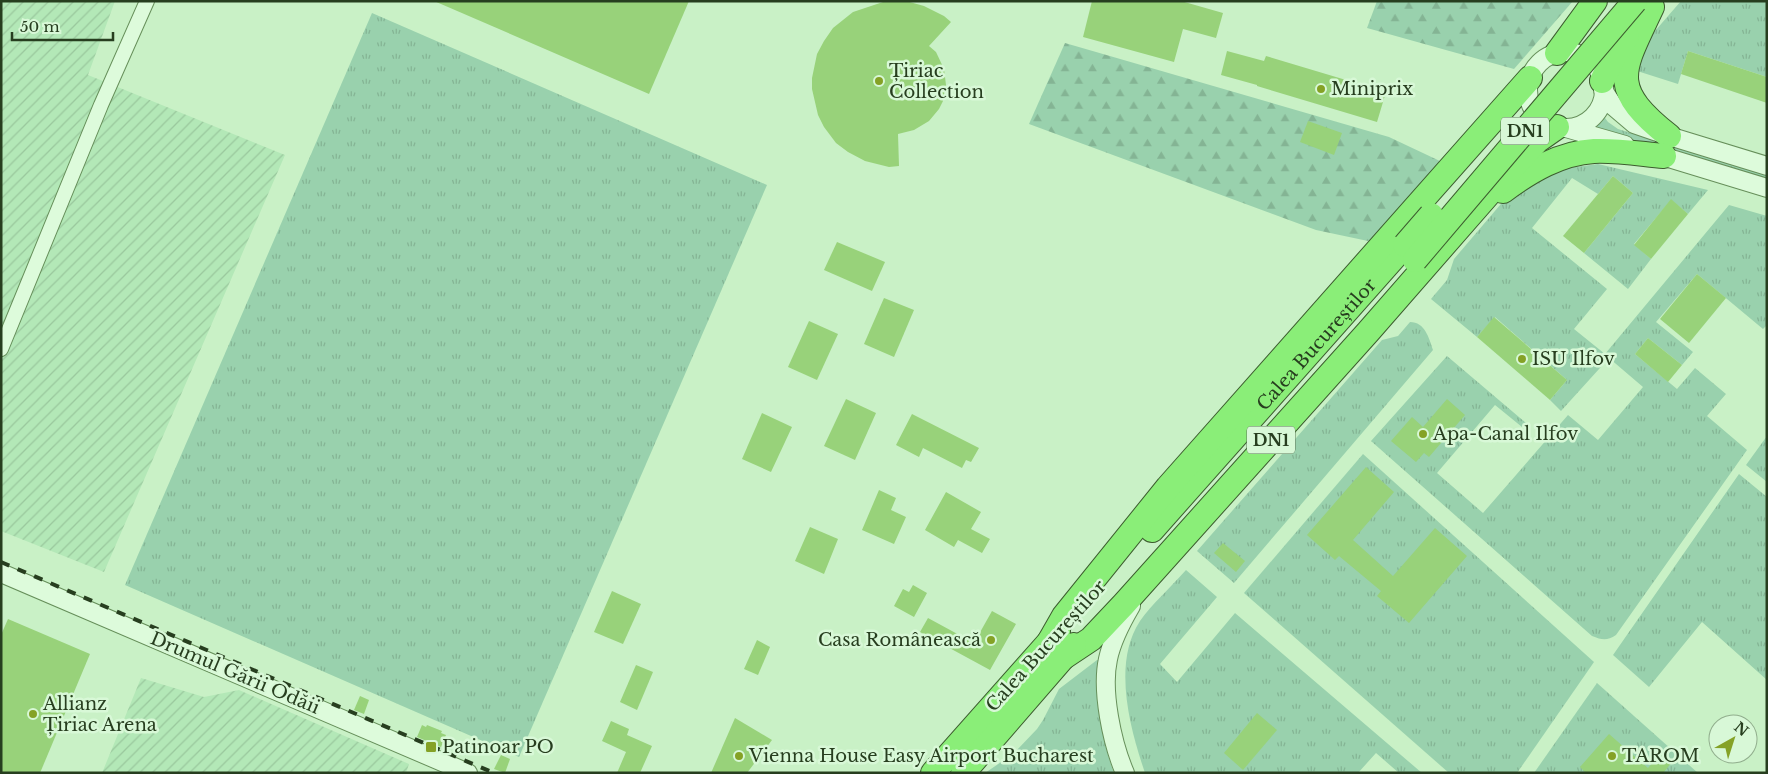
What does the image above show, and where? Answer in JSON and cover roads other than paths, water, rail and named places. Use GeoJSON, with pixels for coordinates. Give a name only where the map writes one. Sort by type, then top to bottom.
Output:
{"type":"FeatureCollection","features":[{"type":"Feature","properties":{"kind":"highway","name":"DN1"},"geometry":{"type":"LineString","coordinates":[[1556,53],[1595,1]]}},
{"type":"Feature","properties":{"kind":"highway","name":"Calea Bucureștilor"},"geometry":{"type":"LineString","coordinates":[[1213,475],[1614,1]]}},
{"type":"Feature","properties":{"kind":"highway","name":"DN1"},"geometry":{"type":"LineString","coordinates":[[1603,86],[1616,52],[1648,3]]}},
{"type":"Feature","properties":{"kind":"highway","name":"Calea Bucureștilor"},"geometry":{"type":"LineString","coordinates":[[933,773],[1056,650],[1213,475],[1415,260],[1648,3]]}},
{"type":"Feature","properties":{"kind":"highway"},"geometry":{"type":"LineString","coordinates":[[1648,3],[1625,73],[1630,94],[1638,109],[1667,146]]}},
{"type":"Feature","properties":{"kind":"highway","name":"DN1"},"geometry":{"type":"LineString","coordinates":[[1056,650],[1064,616],[1168,487],[1530,78]]}},
{"type":"Feature","properties":{"kind":"highway","name":"DN1"},"geometry":{"type":"LineString","coordinates":[[1056,650],[1091,639],[1529,149],[1545,135],[1560,127]]}},
{"type":"Feature","properties":{"kind":"highway"},"geometry":{"type":"LineString","coordinates":[[1469,215],[1526,175],[1563,157],[1580,152],[1667,146]]}},
{"type":"Feature","properties":{"kind":"highway"},"geometry":{"type":"LineString","coordinates":[[1399,224],[1410,220],[1422,222],[1431,229],[1436,237],[1438,246],[1436,255]]}},
{"type":"Feature","properties":{"kind":"highway","name":"Calea Bucureștilor"},"geometry":{"type":"LineString","coordinates":[[964,773],[1056,650]]}},
{"type":"Feature","properties":{"kind":"street"},"geometry":{"type":"LineString","coordinates":[[1,349],[101,105],[147,1]]}},
{"type":"Feature","properties":{"kind":"street"},"geometry":{"type":"LineString","coordinates":[[1556,53],[1574,53],[1586,58],[1596,68],[1614,107],[1627,119],[1667,146],[1767,188]]}},
{"type":"Feature","properties":{"kind":"street","name":"DN1"},"geometry":{"type":"LineString","coordinates":[[1556,53],[1538,64],[1530,78],[1528,90],[1529,99],[1534,110],[1545,122],[1560,127],[1579,126],[1588,121],[1594,115],[1602,100],[1603,86]]}},
{"type":"Feature","properties":{"kind":"street"},"geometry":{"type":"LineString","coordinates":[[1560,127],[1767,166]]}},
{"type":"Feature","properties":{"kind":"street"},"geometry":{"type":"LineString","coordinates":[[1125,773],[1112,733],[1106,695],[1107,661],[1113,639],[1134,602],[1176,546]]}},
{"type":"Feature","properties":{"kind":"street","name":"Drumul Gării Odăii"},"geometry":{"type":"LineString","coordinates":[[1,573],[468,773]]}},
{"type":"Feature","properties":{"kind":"railway"},"geometry":{"type":"LineString","coordinates":[[1,562],[494,773]]}},
{"type":"Feature","properties":{"kind":"place","name":"Țiriac Collection"},"geometry":{"type":"Point","coordinates":[879,81]}},
{"type":"Feature","properties":{"kind":"place","name":"Miniprix"},"geometry":{"type":"Point","coordinates":[1321,89]}},
{"type":"Feature","properties":{"kind":"place","name":"ISU Ilfov"},"geometry":{"type":"Point","coordinates":[1522,359]}},
{"type":"Feature","properties":{"kind":"place","name":"Apa-Canal Ilfov"},"geometry":{"type":"Point","coordinates":[1423,434]}},
{"type":"Feature","properties":{"kind":"place","name":"Casa Românească"},"geometry":{"type":"Point","coordinates":[991,640]}},
{"type":"Feature","properties":{"kind":"place","name":"Allianz Țiriac Arena"},"geometry":{"type":"Point","coordinates":[33,714]}},
{"type":"Feature","properties":{"kind":"place","name":"Patinoar PO"},"geometry":{"type":"Point","coordinates":[431,747]}},
{"type":"Feature","properties":{"kind":"place","name":"Vienna House Easy Airport Bucharest"},"geometry":{"type":"Point","coordinates":[739,756]}},
{"type":"Feature","properties":{"kind":"place","name":"TAROM"},"geometry":{"type":"Point","coordinates":[1612,756]}}]}
